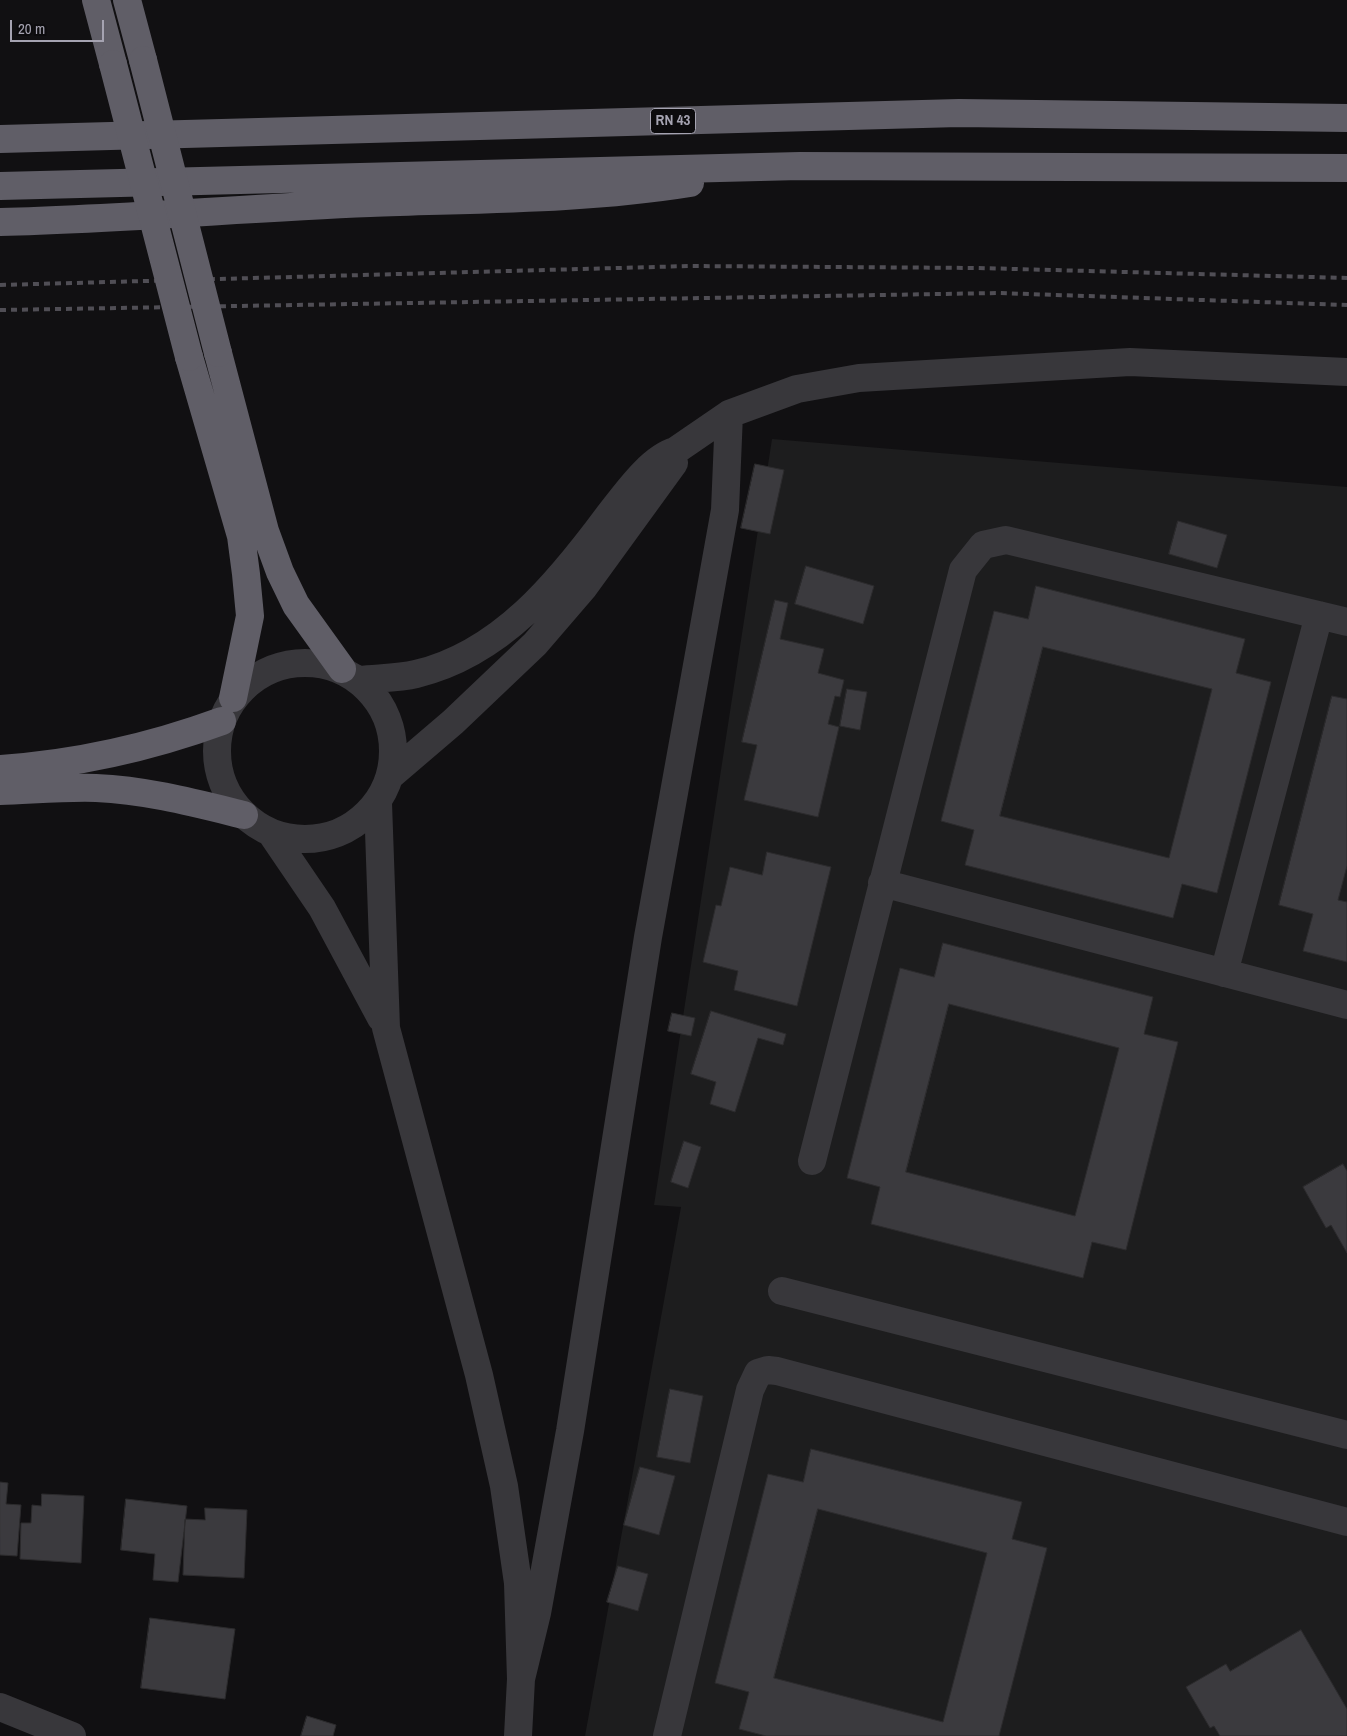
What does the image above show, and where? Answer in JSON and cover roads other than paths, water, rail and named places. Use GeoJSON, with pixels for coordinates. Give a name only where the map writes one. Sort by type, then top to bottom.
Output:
{"type":"FeatureCollection","features":[{"type":"Feature","properties":{"kind":"highway"},"geometry":{"type":"LineString","coordinates":[[0,769],[121,752],[184,735],[227,710],[250,616],[240,536],[189,357],[96,0]]}},
{"type":"Feature","properties":{"kind":"highway"},"geometry":{"type":"LineString","coordinates":[[127,0],[265,531],[280,572],[296,606],[351,675]]}},
{"type":"Feature","properties":{"kind":"highway","name":"RN 43"},"geometry":{"type":"LineString","coordinates":[[0,139],[958,113],[1347,118]]}},
{"type":"Feature","properties":{"kind":"highway"},"geometry":{"type":"LineString","coordinates":[[0,124],[79,137]]}},
{"type":"Feature","properties":{"kind":"highway"},"geometry":{"type":"LineString","coordinates":[[0,222],[85,220],[369,203],[538,198],[646,190],[800,166]]}},
{"type":"Feature","properties":{"kind":"highway"},"geometry":{"type":"LineString","coordinates":[[0,186],[800,166],[1347,168]]}},
{"type":"Feature","properties":{"kind":"highway"},"geometry":{"type":"LineString","coordinates":[[0,791],[96,788],[140,792],[190,801],[244,815]]}},
{"type":"Feature","properties":{"kind":"street"},"geometry":{"type":"LineString","coordinates":[[351,675],[386,713],[394,743],[391,775],[378,803],[356,824],[327,837],[299,839],[271,833],[244,815],[225,789],[216,758],[227,710],[255,677],[282,665],[312,662],[351,675],[416,674],[457,660],[500,634],[546,594],[621,499],[657,460],[665,454],[675,451],[728,414],[797,389],[859,378],[1006,368],[1130,362],[1347,372]]}},
{"type":"Feature","properties":{"kind":"street"},"geometry":{"type":"LineString","coordinates":[[521,1679],[537,1613],[567,1450],[648,937],[726,510],[728,414]]}},
{"type":"Feature","properties":{"kind":"street"},"geometry":{"type":"LineString","coordinates":[[391,775],[454,722],[535,644],[584,587],[666,475],[675,460],[675,451]]}},
{"type":"Feature","properties":{"kind":"street"},"geometry":{"type":"LineString","coordinates":[[812,1161],[963,570],[983,545],[1006,540],[1347,622]]}},
{"type":"Feature","properties":{"kind":"street"},"geometry":{"type":"LineString","coordinates":[[1224,973],[1319,615]]}},
{"type":"Feature","properties":{"kind":"street"},"geometry":{"type":"LineString","coordinates":[[378,803],[386,1028],[479,1375],[504,1486],[518,1583],[521,1679],[518,1736]]}},
{"type":"Feature","properties":{"kind":"street"},"geometry":{"type":"LineString","coordinates":[[271,833],[322,908],[386,1028]]}},
{"type":"Feature","properties":{"kind":"street"},"geometry":{"type":"LineString","coordinates":[[882,883],[1347,1005]]}},
{"type":"Feature","properties":{"kind":"street"},"geometry":{"type":"LineString","coordinates":[[782,1291],[1347,1435]]}},
{"type":"Feature","properties":{"kind":"street"},"geometry":{"type":"LineString","coordinates":[[667,1736],[750,1390],[758,1373],[768,1370],[777,1371],[1347,1522]]}},
{"type":"Feature","properties":{"kind":"street"},"geometry":{"type":"LineString","coordinates":[[0,1707],[72,1736]]}},
{"type":"Feature","properties":{"kind":"railway"},"geometry":{"type":"LineString","coordinates":[[0,285],[690,266],[978,268],[1347,278]]}},
{"type":"Feature","properties":{"kind":"railway"},"geometry":{"type":"LineString","coordinates":[[0,310],[999,293],[1347,305]]}}]}
